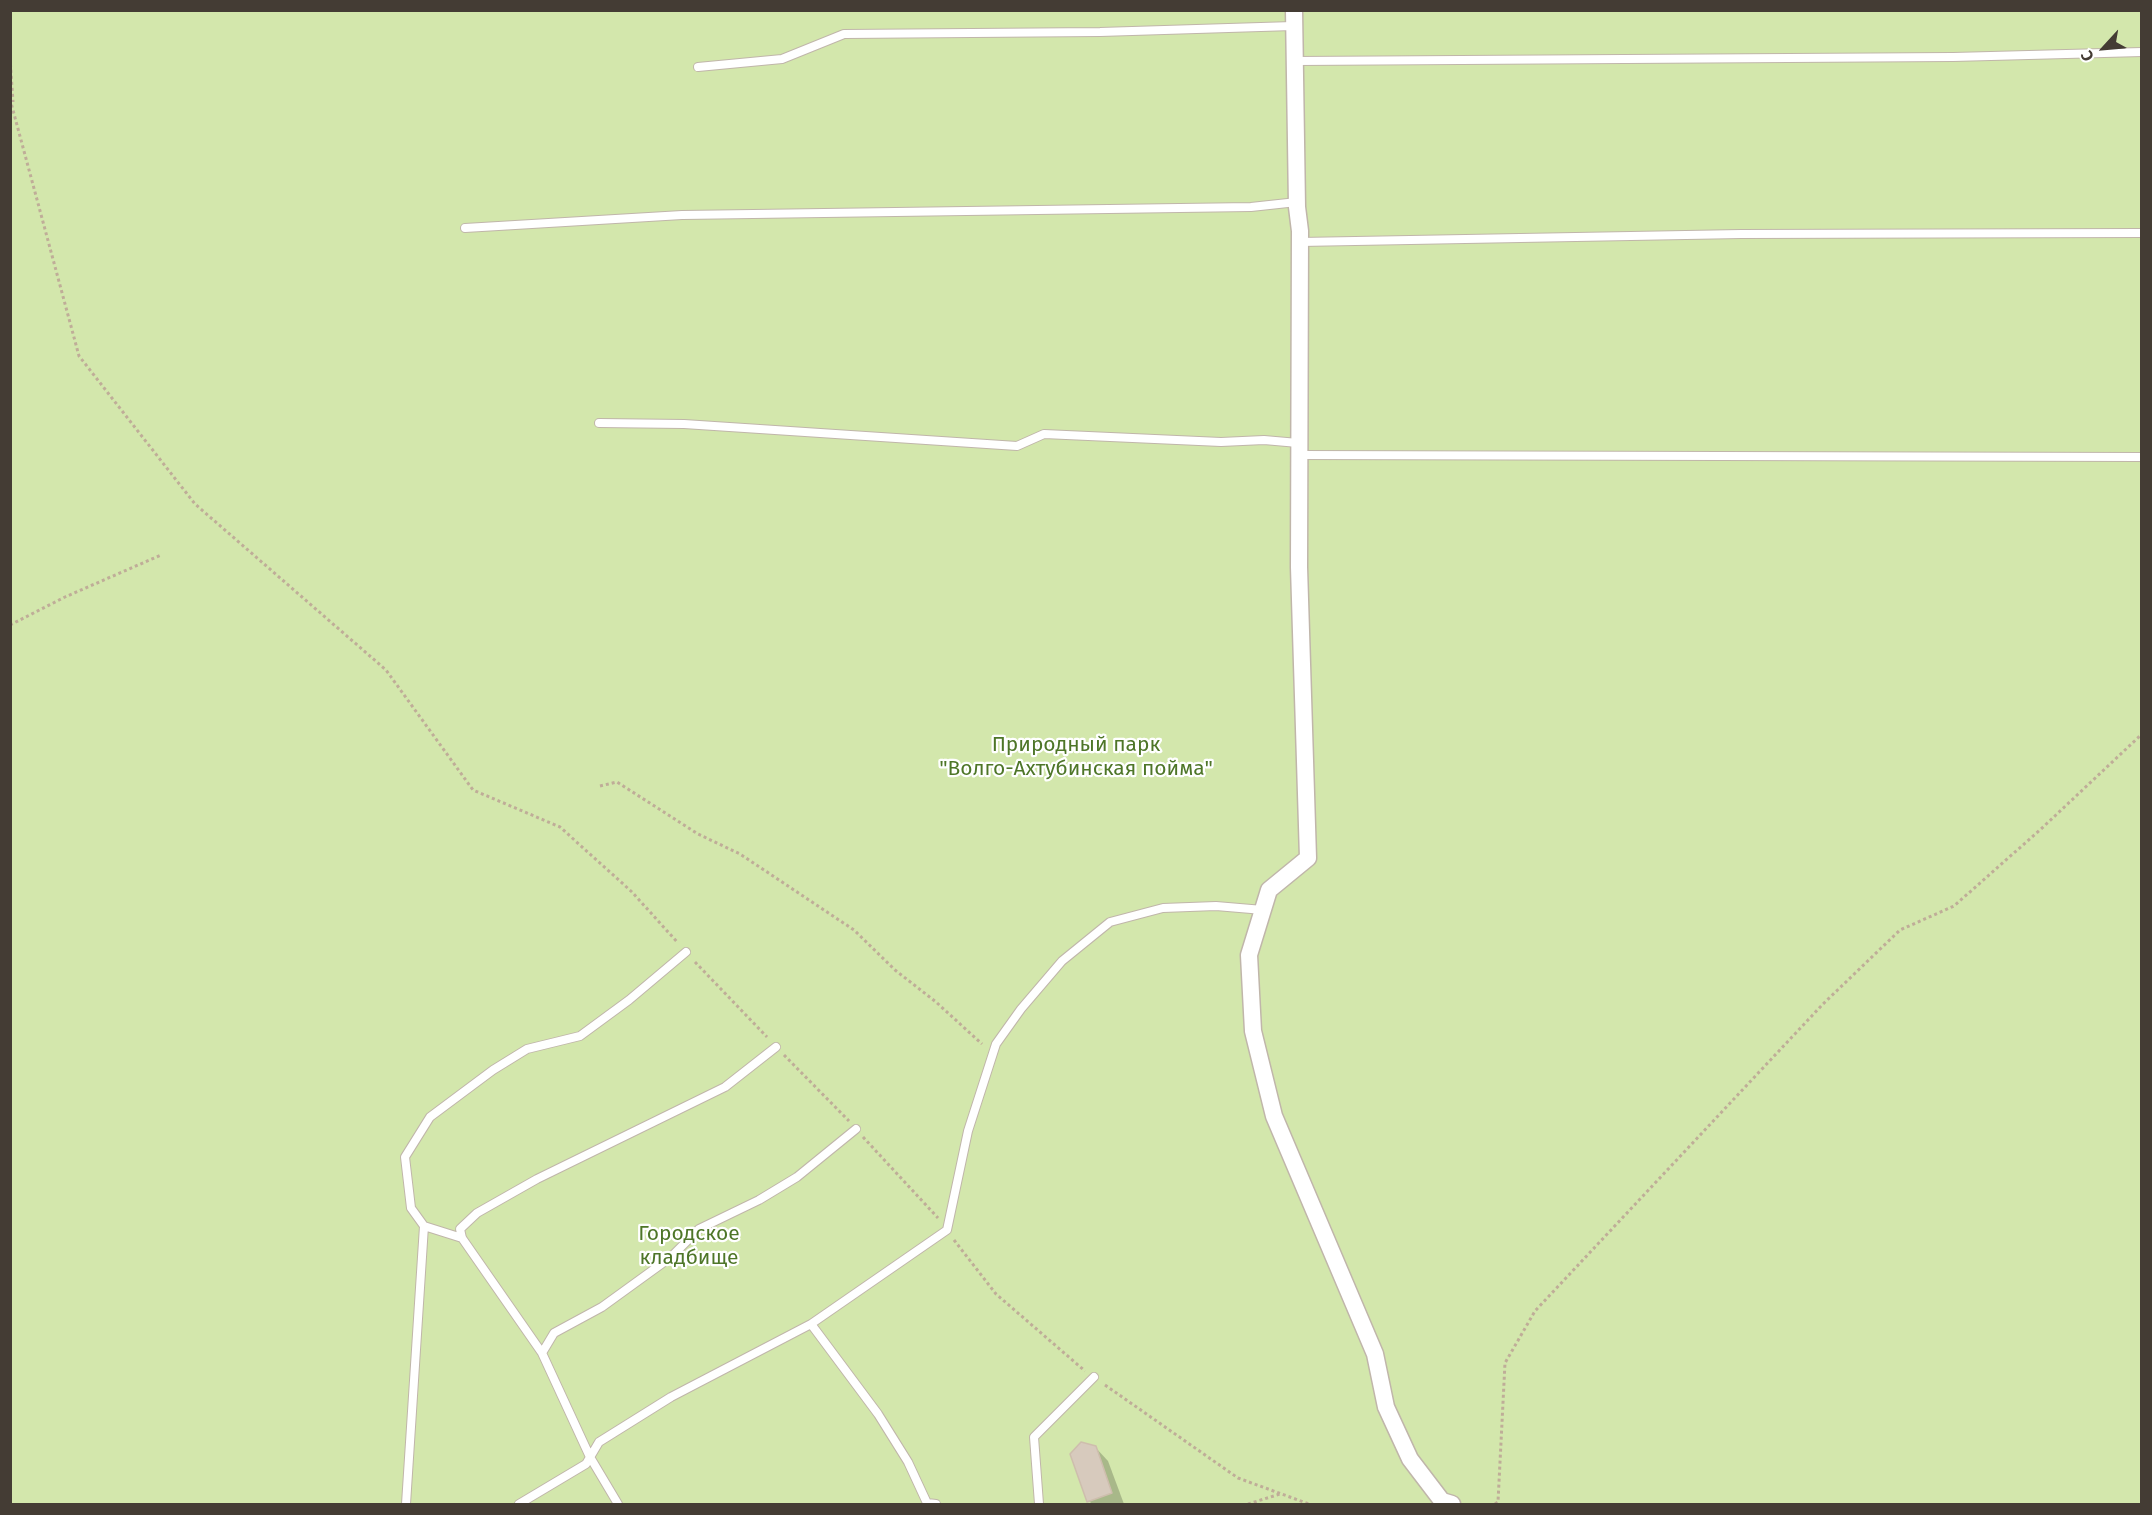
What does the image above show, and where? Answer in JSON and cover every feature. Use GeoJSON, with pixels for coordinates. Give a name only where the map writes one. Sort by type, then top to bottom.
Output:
{"type":"FeatureCollection","features":[{"type":"Feature","properties":{"kind":"street"},"geometry":{"type":"LineString","coordinates":[[1293,18],[1300,242],[1298,449],[1302,694],[1308,858],[1270,887],[1250,955],[1253,1031],[1274,1116],[1375,1354],[1386,1407],[1408,1456],[1442,1501],[1452,1504]]}},
{"type":"Feature","properties":{"kind":"lane"},"geometry":{"type":"LineString","coordinates":[[699,67],[782,59],[844,34],[1100,32],[1293,18]]}},
{"type":"Feature","properties":{"kind":"lane"},"geometry":{"type":"LineString","coordinates":[[1296,61],[1953,57],[2142,52]]}},
{"type":"Feature","properties":{"kind":"lane"},"geometry":{"type":"LineString","coordinates":[[465,228],[682,215],[1251,207],[1297,202]]}},
{"type":"Feature","properties":{"kind":"lane"},"geometry":{"type":"LineString","coordinates":[[1300,242],[1741,234],[2142,232]]}},
{"type":"Feature","properties":{"kind":"lane"},"geometry":{"type":"LineString","coordinates":[[599,423],[684,424],[1017,446],[1044,434],[1221,442],[1264,440],[1298,449],[2142,457]]}},
{"type":"Feature","properties":{"kind":"lane"},"geometry":{"type":"LineString","coordinates":[[519,1504],[586,1464],[599,1442],[671,1397],[811,1324],[947,1230],[957,1176],[992,1053],[1021,1010],[1062,961],[1110,922],[1163,908],[1216,906],[1263,910]]}},
{"type":"Feature","properties":{"kind":"lane"},"geometry":{"type":"LineString","coordinates":[[462,1238],[424,1226],[411,1208],[405,1156],[430,1117],[493,1070],[527,1049],[580,1035],[629,1000],[686,952]]}},
{"type":"Feature","properties":{"kind":"lane"},"geometry":{"type":"LineString","coordinates":[[618,1504],[590,1457],[542,1353],[462,1238],[460,1229],[477,1213],[537,1179],[724,1087],[776,1047]]}},
{"type":"Feature","properties":{"kind":"lane"},"geometry":{"type":"LineString","coordinates":[[542,1353],[554,1333],[602,1306],[671,1257],[699,1229],[759,1200],[797,1177],[856,1129]]}},
{"type":"Feature","properties":{"kind":"lane"},"geometry":{"type":"LineString","coordinates":[[406,1504],[424,1226]]}},
{"type":"Feature","properties":{"kind":"lane"},"geometry":{"type":"LineString","coordinates":[[811,1324],[878,1414],[908,1461],[927,1503],[936,1504]]}},
{"type":"Feature","properties":{"kind":"lane"},"geometry":{"type":"LineString","coordinates":[[1039,1504],[1034,1437],[1094,1377]]}},
{"type":"Feature","properties":{"kind":"path"},"geometry":{"type":"LineString","coordinates":[[10,58],[13,108],[10,93]]}},
{"type":"Feature","properties":{"kind":"path"},"geometry":{"type":"LineString","coordinates":[[10,99],[80,356],[195,504],[386,670],[473,790],[560,827],[632,892],[686,952],[856,1129],[947,1230],[996,1294],[1094,1377],[1238,1478],[1309,1504]]}},
{"type":"Feature","properties":{"kind":"path"},"geometry":{"type":"LineString","coordinates":[[10,626],[65,597],[161,555]]}},
{"type":"Feature","properties":{"kind":"path"},"geometry":{"type":"LineString","coordinates":[[1495,1504],[1498,1502],[1505,1363],[1535,1311],[1823,1004],[1900,930],[1954,906],[2041,829],[2142,734]]}},
{"type":"Feature","properties":{"kind":"path"},"geometry":{"type":"LineString","coordinates":[[600,786],[617,782],[698,834],[740,854],[803,895],[854,930],[895,970],[936,1002],[992,1053]]}},
{"type":"Feature","properties":{"kind":"path"},"geometry":{"type":"LineString","coordinates":[[1248,1504],[1280,1494]]}},
{"type":"Feature","properties":{"kind":"green space","name":"Природный парк \"Волго-Ахтубинская пойма\""},"geometry":{"type":"Polygon","coordinates":[[[10,11],[2141,11],[2141,1504],[11,1504],[10,11]]]}},
{"type":"Feature","properties":{"kind":"building"},"geometry":{"type":"Polygon","coordinates":[[[1081,1442],[1096,1446],[1112,1493],[1087,1502],[1070,1454],[1081,1442]]]}},
{"type":"Feature","properties":{"kind":"park label","name":"Городское кладбище"},"geometry":{"type":"Point","coordinates":[689,1246]}}]}
